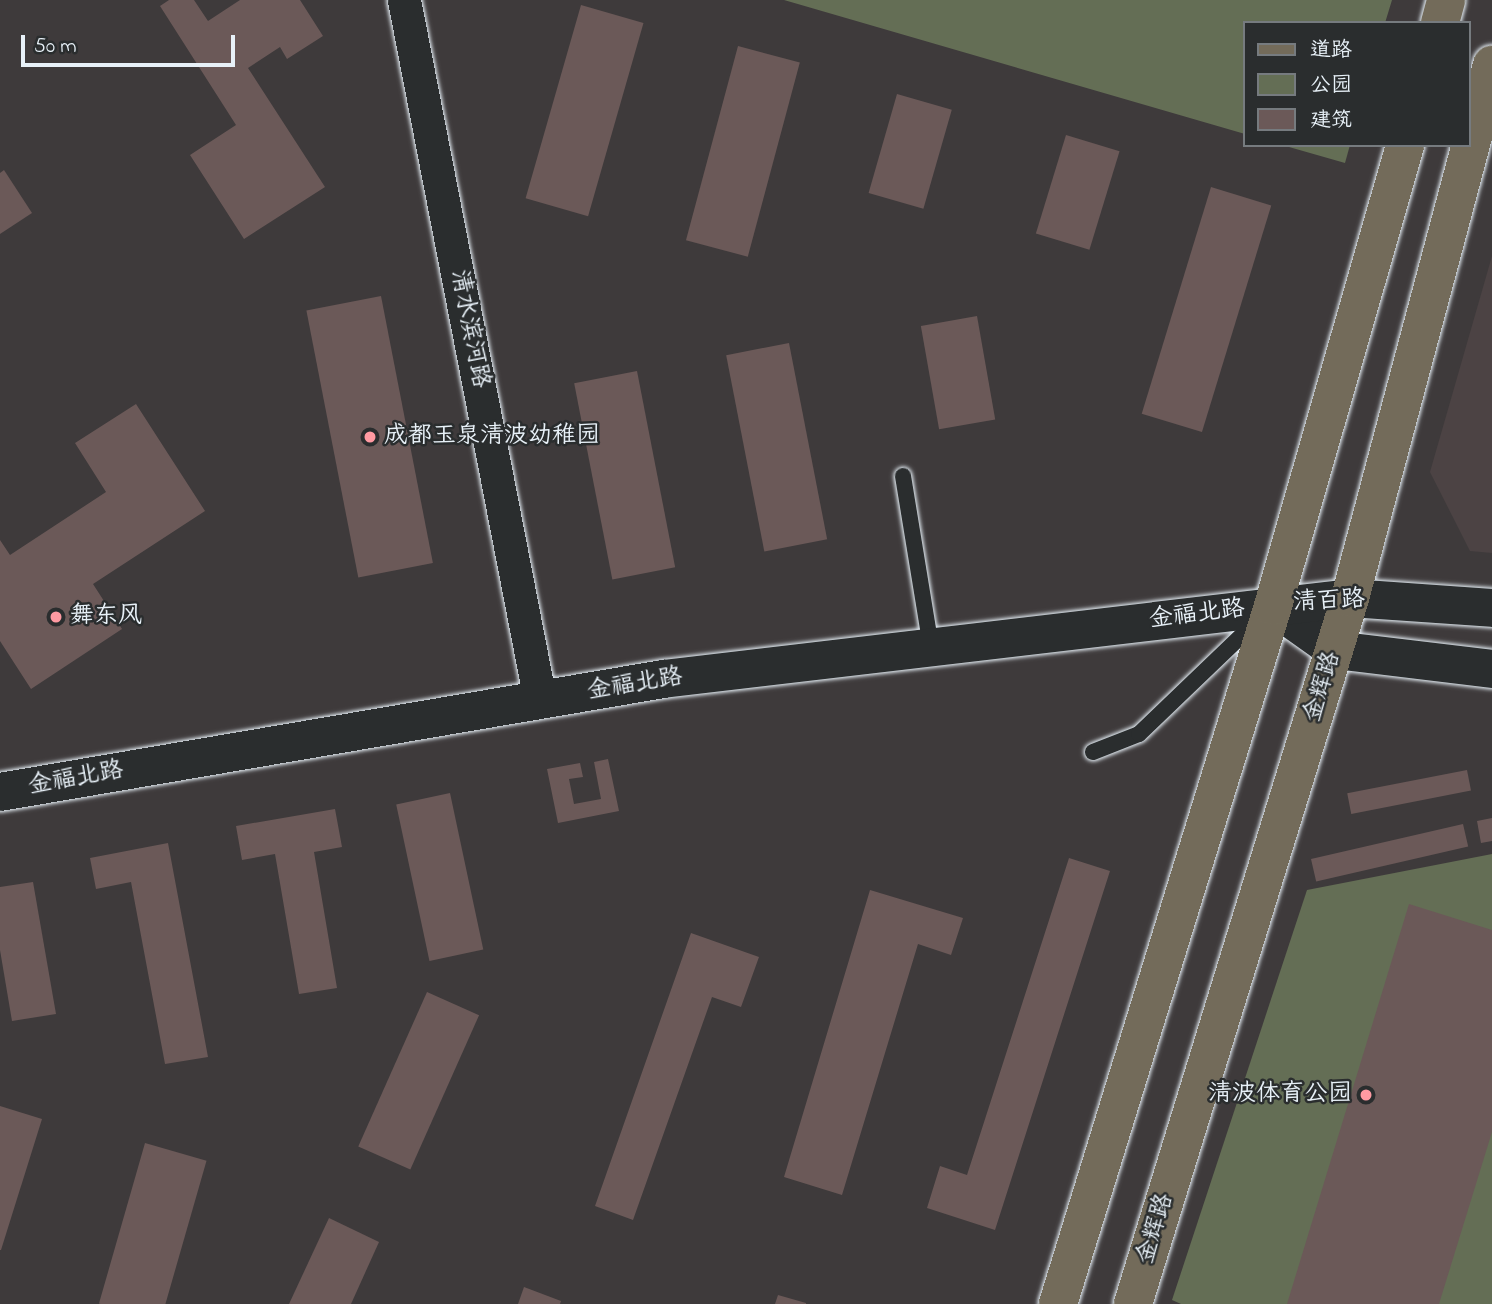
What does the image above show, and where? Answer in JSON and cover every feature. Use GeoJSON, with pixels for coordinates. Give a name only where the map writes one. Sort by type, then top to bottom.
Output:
{"type":"FeatureCollection","features":[{"type":"Feature","properties":{"kind":"main road"},"geometry":{"type":"LineString","coordinates":[[1441,21],[1446,0]]}},
{"type":"Feature","properties":{"kind":"main road","name":"金辉路"},"geometry":{"type":"LineString","coordinates":[[1471,144],[1492,65]]}},
{"type":"Feature","properties":{"kind":"main road"},"geometry":{"type":"LineString","coordinates":[[1059,1304],[1273,606],[1404,147]]}},
{"type":"Feature","properties":{"kind":"main road","name":"金辉路"},"geometry":{"type":"LineString","coordinates":[[1136,1303],[1335,650],[1470,147]]}},
{"type":"Feature","properties":{"kind":"street","name":"清水滨河路"},"geometry":{"type":"LineString","coordinates":[[404,0],[540,700]]}},
{"type":"Feature","properties":{"kind":"street","name":"清百路"},"geometry":{"type":"LineString","coordinates":[[1273,606],[1350,598],[1492,608]]}},
{"type":"Feature","properties":{"kind":"street","name":"金福北路"},"geometry":{"type":"LineString","coordinates":[[0,792],[663,679],[1273,606]]}},
{"type":"Feature","properties":{"kind":"street","name":"清百路"},"geometry":{"type":"LineString","coordinates":[[1273,606],[1335,650],[1492,668]]}},
{"type":"Feature","properties":{"kind":"lane"},"geometry":{"type":"LineString","coordinates":[[903,475],[931,647]]}},
{"type":"Feature","properties":{"kind":"lane"},"geometry":{"type":"LineString","coordinates":[[1093,752],[1139,734],[1273,606]]}},
{"type":"Feature","properties":{"kind":"shaded area"},"geometry":{"type":"Polygon","coordinates":[[[1492,256],[1492,553],[1470,551],[1430,472],[1492,256]]]}},
{"type":"Feature","properties":{"kind":"green space"},"geometry":{"type":"Polygon","coordinates":[[[784,0],[1392,0],[1386,21],[1244,21],[1244,134],[784,0]]]}},
{"type":"Feature","properties":{"kind":"green space"},"geometry":{"type":"Polygon","coordinates":[[[1289,147],[1349,147],[1345,163],[1289,147]]]}},
{"type":"Feature","properties":{"kind":"green space","name":"清波体育公园"},"geometry":{"type":"Polygon","coordinates":[[[1492,854],[1492,1304],[1181,1304],[1172,1300],[1307,890],[1492,854]]]}},
{"type":"Feature","properties":{"kind":"building"},"geometry":{"type":"Polygon","coordinates":[[[169,0],[194,0],[208,21],[240,0],[300,0],[323,36],[287,59],[280,47],[248,68],[325,187],[244,239],[190,155],[236,125],[160,6],[169,0]]]}},
{"type":"Feature","properties":{"kind":"building"},"geometry":{"type":"Polygon","coordinates":[[[581,5],[643,23],[588,216],[526,198],[581,5]]]}},
{"type":"Feature","properties":{"kind":"building"},"geometry":{"type":"Polygon","coordinates":[[[738,46],[800,63],[748,257],[686,240],[738,46]]]}},
{"type":"Feature","properties":{"kind":"building"},"geometry":{"type":"Polygon","coordinates":[[[897,94],[952,110],[923,209],[869,193],[897,94]]]}},
{"type":"Feature","properties":{"kind":"building"},"geometry":{"type":"Polygon","coordinates":[[[1066,135],[1120,151],[1089,250],[1036,233],[1066,135]]]}},
{"type":"Feature","properties":{"kind":"building"},"geometry":{"type":"Polygon","coordinates":[[[4,170],[32,213],[0,234],[0,173],[4,170]]]}},
{"type":"Feature","properties":{"kind":"building"},"geometry":{"type":"Polygon","coordinates":[[[1211,187],[1271,205],[1202,432],[1142,414],[1211,187]]]}},
{"type":"Feature","properties":{"kind":"building","name":"成都玉泉清波幼稚园"},"geometry":{"type":"Polygon","coordinates":[[[381,296],[433,563],[358,578],[306,311],[381,296]]]}},
{"type":"Feature","properties":{"kind":"building"},"geometry":{"type":"Polygon","coordinates":[[[977,316],[995,419],[939,429],[921,326],[977,316]]]}},
{"type":"Feature","properties":{"kind":"building"},"geometry":{"type":"Polygon","coordinates":[[[789,343],[827,539],[764,552],[726,355],[789,343]]]}},
{"type":"Feature","properties":{"kind":"building"},"geometry":{"type":"Polygon","coordinates":[[[637,371],[675,567],[612,580],[574,383],[637,371]]]}},
{"type":"Feature","properties":{"kind":"building"},"geometry":{"type":"Polygon","coordinates":[[[136,404],[205,511],[93,584],[122,629],[31,689],[0,641],[0,540],[10,555],[106,492],[75,443],[136,404]]]}},
{"type":"Feature","properties":{"kind":"building"},"geometry":{"type":"Polygon","coordinates":[[[608,759],[619,811],[558,823],[547,769],[580,763],[583,777],[569,779],[574,804],[601,799],[594,762],[608,759]]]}},
{"type":"Feature","properties":{"kind":"building"},"geometry":{"type":"Polygon","coordinates":[[[1467,770],[1471,791],[1351,814],[1347,793],[1467,770]]]}},
{"type":"Feature","properties":{"kind":"building"},"geometry":{"type":"Polygon","coordinates":[[[450,793],[483,950],[429,961],[396,804],[450,793]]]}},
{"type":"Feature","properties":{"kind":"building"},"geometry":{"type":"Polygon","coordinates":[[[335,809],[342,847],[314,852],[337,988],[299,994],[275,854],[242,860],[236,826],[335,809]]]}},
{"type":"Feature","properties":{"kind":"building"},"geometry":{"type":"Polygon","coordinates":[[[1492,818],[1492,841],[1481,843],[1477,821],[1492,818]]]}},
{"type":"Feature","properties":{"kind":"building"},"geometry":{"type":"Polygon","coordinates":[[[1463,824],[1468,846],[1316,882],[1311,859],[1463,824]]]}},
{"type":"Feature","properties":{"kind":"building"},"geometry":{"type":"Polygon","coordinates":[[[168,843],[208,1057],[165,1064],[131,882],[96,889],[90,858],[168,843]]]}},
{"type":"Feature","properties":{"kind":"building"},"geometry":{"type":"Polygon","coordinates":[[[1069,858],[1110,871],[995,1230],[927,1208],[940,1166],[967,1175],[1069,858]]]}},
{"type":"Feature","properties":{"kind":"building"},"geometry":{"type":"Polygon","coordinates":[[[33,882],[56,1014],[12,1021],[0,950],[0,887],[33,882]]]}},
{"type":"Feature","properties":{"kind":"building"},"geometry":{"type":"Polygon","coordinates":[[[870,890],[963,918],[951,955],[918,944],[842,1195],[784,1177],[870,890]]]}},
{"type":"Feature","properties":{"kind":"building"},"geometry":{"type":"Polygon","coordinates":[[[1409,904],[1492,930],[1492,1132],[1439,1304],[1287,1304],[1409,904]]]}},
{"type":"Feature","properties":{"kind":"building"},"geometry":{"type":"Polygon","coordinates":[[[691,933],[759,957],[741,1007],[712,997],[633,1220],[595,1206],[691,933]]]}},
{"type":"Feature","properties":{"kind":"building"},"geometry":{"type":"Polygon","coordinates":[[[427,992],[479,1015],[410,1170],[358,1146],[427,992]]]}},
{"type":"Feature","properties":{"kind":"building"},"geometry":{"type":"Polygon","coordinates":[[[0,1106],[42,1119],[1,1250],[0,1250],[0,1106]]]}},
{"type":"Feature","properties":{"kind":"building"},"geometry":{"type":"Polygon","coordinates":[[[145,1143],[207,1161],[165,1304],[99,1304],[145,1143]]]}},
{"type":"Feature","properties":{"kind":"building"},"geometry":{"type":"Polygon","coordinates":[[[329,1218],[379,1242],[351,1304],[289,1304],[329,1218]]]}},
{"type":"Feature","properties":{"kind":"building"},"geometry":{"type":"Polygon","coordinates":[[[524,1287],[561,1301],[560,1304],[518,1304],[524,1287]]]}},
{"type":"Feature","properties":{"kind":"building"},"geometry":{"type":"Polygon","coordinates":[[[778,1295],[806,1303],[806,1304],[775,1304],[778,1295]]]}},
{"type":"Feature","properties":{"kind":"place","name":"成都玉泉清波幼稚园"},"geometry":{"type":"Point","coordinates":[370,437]}},
{"type":"Feature","properties":{"kind":"place","name":"舞东风"},"geometry":{"type":"Point","coordinates":[56,617]}},
{"type":"Feature","properties":{"kind":"place","name":"清波体育公园"},"geometry":{"type":"Point","coordinates":[1366,1095]}}]}
